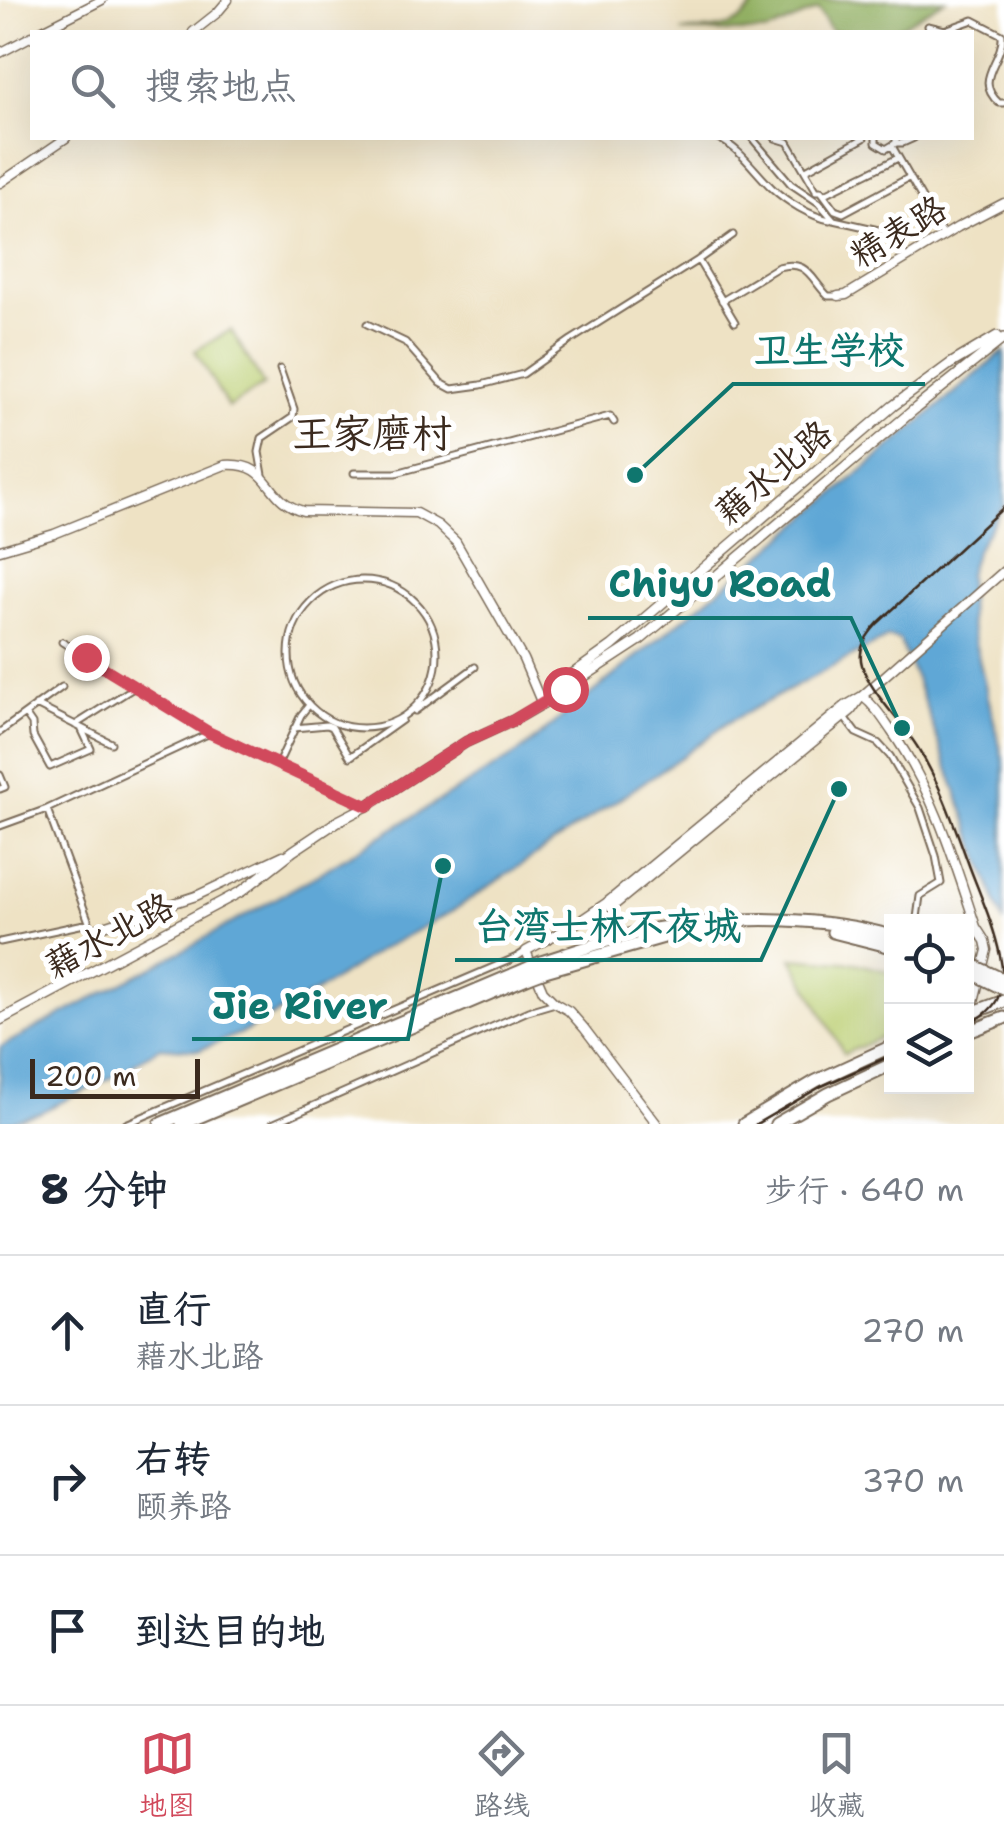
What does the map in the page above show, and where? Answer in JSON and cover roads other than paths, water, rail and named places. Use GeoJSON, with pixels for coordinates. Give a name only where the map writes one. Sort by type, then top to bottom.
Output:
{"type":"FeatureCollection","features":[{"type":"Feature","properties":{"kind":"highway"},"geometry":{"type":"LineString","coordinates":[[160,1124],[527,973],[662,933],[715,922],[782,920],[884,935]]}},
{"type":"Feature","properties":{"kind":"highway"},"geometry":{"type":"LineString","coordinates":[[662,933],[742,926],[825,930],[884,945]]}},
{"type":"Feature","properties":{"kind":"highway"},"geometry":{"type":"LineString","coordinates":[[974,965],[1004,980]]}},
{"type":"Feature","properties":{"kind":"highway"},"geometry":{"type":"LineString","coordinates":[[182,1124],[527,973]]}},
{"type":"Feature","properties":{"kind":"highway"},"geometry":{"type":"LineString","coordinates":[[974,974],[1004,990]]}},
{"type":"Feature","properties":{"kind":"highway"},"geometry":{"type":"LineString","coordinates":[[974,1012],[1004,1000]]}},
{"type":"Feature","properties":{"kind":"highway"},"geometry":{"type":"LineString","coordinates":[[974,1030],[1004,1018]]}},
{"type":"Feature","properties":{"kind":"highway"},"geometry":{"type":"LineString","coordinates":[[744,1124],[816,1082],[884,1050]]}},
{"type":"Feature","properties":{"kind":"highway"},"geometry":{"type":"LineString","coordinates":[[776,1124],[884,1068]]}},
{"type":"Feature","properties":{"kind":"main road"},"geometry":{"type":"LineString","coordinates":[[44,30],[102,0]]}},
{"type":"Feature","properties":{"kind":"main road"},"geometry":{"type":"LineString","coordinates":[[196,30],[228,0]]}},
{"type":"Feature","properties":{"kind":"main road"},"geometry":{"type":"LineString","coordinates":[[0,52],[30,37]]}},
{"type":"Feature","properties":{"kind":"main road"},"geometry":{"type":"LineString","coordinates":[[0,183],[63,140]]}},
{"type":"Feature","properties":{"kind":"main road","name":"精表路"},"geometry":{"type":"LineString","coordinates":[[838,296],[846,296],[1004,203]]}},
{"type":"Feature","properties":{"kind":"main road","name":"藉水北路"},"geometry":{"type":"LineString","coordinates":[[542,704],[570,676],[612,646],[893,406],[950,364],[1004,335]]}},
{"type":"Feature","properties":{"kind":"main road","name":"藉水北路"},"geometry":{"type":"LineString","coordinates":[[0,1022],[242,891],[338,821],[466,742],[542,704],[640,640],[1004,335]]}},
{"type":"Feature","properties":{"kind":"main road"},"geometry":{"type":"LineString","coordinates":[[0,550],[54,534],[225,465],[250,467],[288,507],[302,511],[416,513],[438,525],[456,542],[522,659],[542,704]]}},
{"type":"Feature","properties":{"kind":"main road"},"geometry":{"type":"LineString","coordinates":[[606,903],[611,908],[844,717],[862,696],[1004,571]]}},
{"type":"Feature","properties":{"kind":"main road"},"geometry":{"type":"LineString","coordinates":[[657,1124],[570,1011],[543,990],[526,951],[606,903],[862,696]]}},
{"type":"Feature","properties":{"kind":"main road"},"geometry":{"type":"LineString","coordinates":[[862,696],[908,755],[932,802],[976,927],[985,942],[987,950],[971,1004]]}},
{"type":"Feature","properties":{"kind":"main road","name":"藉水北路"},"geometry":{"type":"LineString","coordinates":[[0,1022],[244,896],[338,821]]}},
{"type":"Feature","properties":{"kind":"main road"},"geometry":{"type":"LineString","coordinates":[[91,926],[196,896],[292,851]]}},
{"type":"Feature","properties":{"kind":"main road"},"geometry":{"type":"LineString","coordinates":[[974,934],[976,927]]}},
{"type":"Feature","properties":{"kind":"street"},"geometry":{"type":"LineString","coordinates":[[928,26],[946,30],[973,20],[1002,35],[1004,44],[988,84],[990,95],[1004,103]]}},
{"type":"Feature","properties":{"kind":"street"},"geometry":{"type":"LineString","coordinates":[[721,140],[746,157],[772,188],[816,217],[892,233],[906,258]]}},
{"type":"Feature","properties":{"kind":"street"},"geometry":{"type":"LineString","coordinates":[[754,140],[791,184],[819,203],[834,220]]}},
{"type":"Feature","properties":{"kind":"street"},"geometry":{"type":"LineString","coordinates":[[782,140],[788,142],[816,190],[819,203]]}},
{"type":"Feature","properties":{"kind":"street"},"geometry":{"type":"LineString","coordinates":[[805,171],[860,140]]}},
{"type":"Feature","properties":{"kind":"street"},"geometry":{"type":"LineString","coordinates":[[876,140],[886,149],[895,142],[898,157],[944,235]]}},
{"type":"Feature","properties":{"kind":"street"},"geometry":{"type":"LineString","coordinates":[[825,194],[898,157]]}},
{"type":"Feature","properties":{"kind":"street"},"geometry":{"type":"LineString","coordinates":[[816,190],[822,190],[834,210],[848,212],[910,178]]}},
{"type":"Feature","properties":{"kind":"street"},"geometry":{"type":"LineString","coordinates":[[367,324],[404,342],[441,383],[452,389],[482,385],[523,374],[733,235]]}},
{"type":"Feature","properties":{"kind":"street"},"geometry":{"type":"LineString","coordinates":[[698,260],[735,322]]}},
{"type":"Feature","properties":{"kind":"street","name":"精表路"},"geometry":{"type":"LineString","coordinates":[[722,301],[786,265],[808,270],[828,296],[838,296]]}},
{"type":"Feature","properties":{"kind":"street"},"geometry":{"type":"LineString","coordinates":[[263,478],[259,452],[262,438],[293,417],[294,408],[280,369]]}},
{"type":"Feature","properties":{"kind":"street"},"geometry":{"type":"LineString","coordinates":[[354,473],[396,473],[610,416],[614,422]]}},
{"type":"Feature","properties":{"kind":"street"},"geometry":{"type":"LineString","coordinates":[[363,581],[394,587],[414,600],[432,627],[436,666],[432,681],[414,708],[394,721],[363,728],[332,722],[309,705],[294,682],[289,651],[298,620],[312,601],[347,582],[363,581]]}},
{"type":"Feature","properties":{"kind":"street"},"geometry":{"type":"LineString","coordinates":[[62,642],[210,733],[367,806]]}},
{"type":"Feature","properties":{"kind":"street"},"geometry":{"type":"LineString","coordinates":[[294,728],[332,727],[350,757],[474,667]]}},
{"type":"Feature","properties":{"kind":"street"},"geometry":{"type":"LineString","coordinates":[[0,732],[62,686]]}},
{"type":"Feature","properties":{"kind":"street"},"geometry":{"type":"LineString","coordinates":[[78,726],[135,688]]}},
{"type":"Feature","properties":{"kind":"street"},"geometry":{"type":"LineString","coordinates":[[36,705],[111,743]]}},
{"type":"Feature","properties":{"kind":"street"},"geometry":{"type":"LineString","coordinates":[[278,764],[309,705]]}},
{"type":"Feature","properties":{"kind":"street"},"geometry":{"type":"LineString","coordinates":[[25,714],[50,767],[91,748],[78,726]]}},
{"type":"Feature","properties":{"kind":"street"},"geometry":{"type":"LineString","coordinates":[[844,717],[856,733],[878,743],[890,756],[920,808],[941,883],[920,896],[918,914]]}},
{"type":"Feature","properties":{"kind":"street"},"geometry":{"type":"LineString","coordinates":[[0,826],[47,809],[210,733]]}},
{"type":"Feature","properties":{"kind":"street"},"geometry":{"type":"LineString","coordinates":[[0,775],[5,788],[0,789]]}},
{"type":"Feature","properties":{"kind":"street"},"geometry":{"type":"LineString","coordinates":[[0,942],[91,926],[47,809]]}},
{"type":"Feature","properties":{"kind":"street"},"geometry":{"type":"LineString","coordinates":[[126,1124],[526,951]]}},
{"type":"Feature","properties":{"kind":"street"},"geometry":{"type":"LineString","coordinates":[[272,1124],[528,1011],[556,1003]]}},
{"type":"Feature","properties":{"kind":"water"},"geometry":{"type":"Polygon","coordinates":[[[1004,351],[1004,506],[976,550],[968,574],[970,622],[1004,763],[1004,924],[915,677],[899,640],[888,637],[727,723],[451,912],[246,1031],[199,1050],[160,1047],[119,1074],[39,1113],[0,1124],[0,1047],[305,882],[518,753],[767,551],[1004,351]]]}},
{"type":"Feature","properties":{"kind":"tram line"},"geometry":{"type":"LineString","coordinates":[[974,1021],[990,1009],[999,995],[1002,971],[994,934],[934,777],[912,738],[866,675],[861,653],[878,623],[1004,507]]}},
{"type":"Feature","properties":{"kind":"tram line"},"geometry":{"type":"LineString","coordinates":[[756,1124],[822,1086],[884,1059]]}},
{"type":"Feature","properties":{"kind":"place","name":"卫生学校"},"geometry":{"type":"Point","coordinates":[635,475]}},
{"type":"Feature","properties":{"kind":"place","name":"Chiyu Road"},"geometry":{"type":"Point","coordinates":[902,728]}},
{"type":"Feature","properties":{"kind":"place","name":"台湾士林不夜城"},"geometry":{"type":"Point","coordinates":[839,789]}},
{"type":"Feature","properties":{"kind":"place","name":"Jie River"},"geometry":{"type":"Point","coordinates":[443,866]}},
{"type":"Feature","properties":{"kind":"district","name":"王家磨村"},"geometry":{"type":"Point","coordinates":[372,433]}}]}
